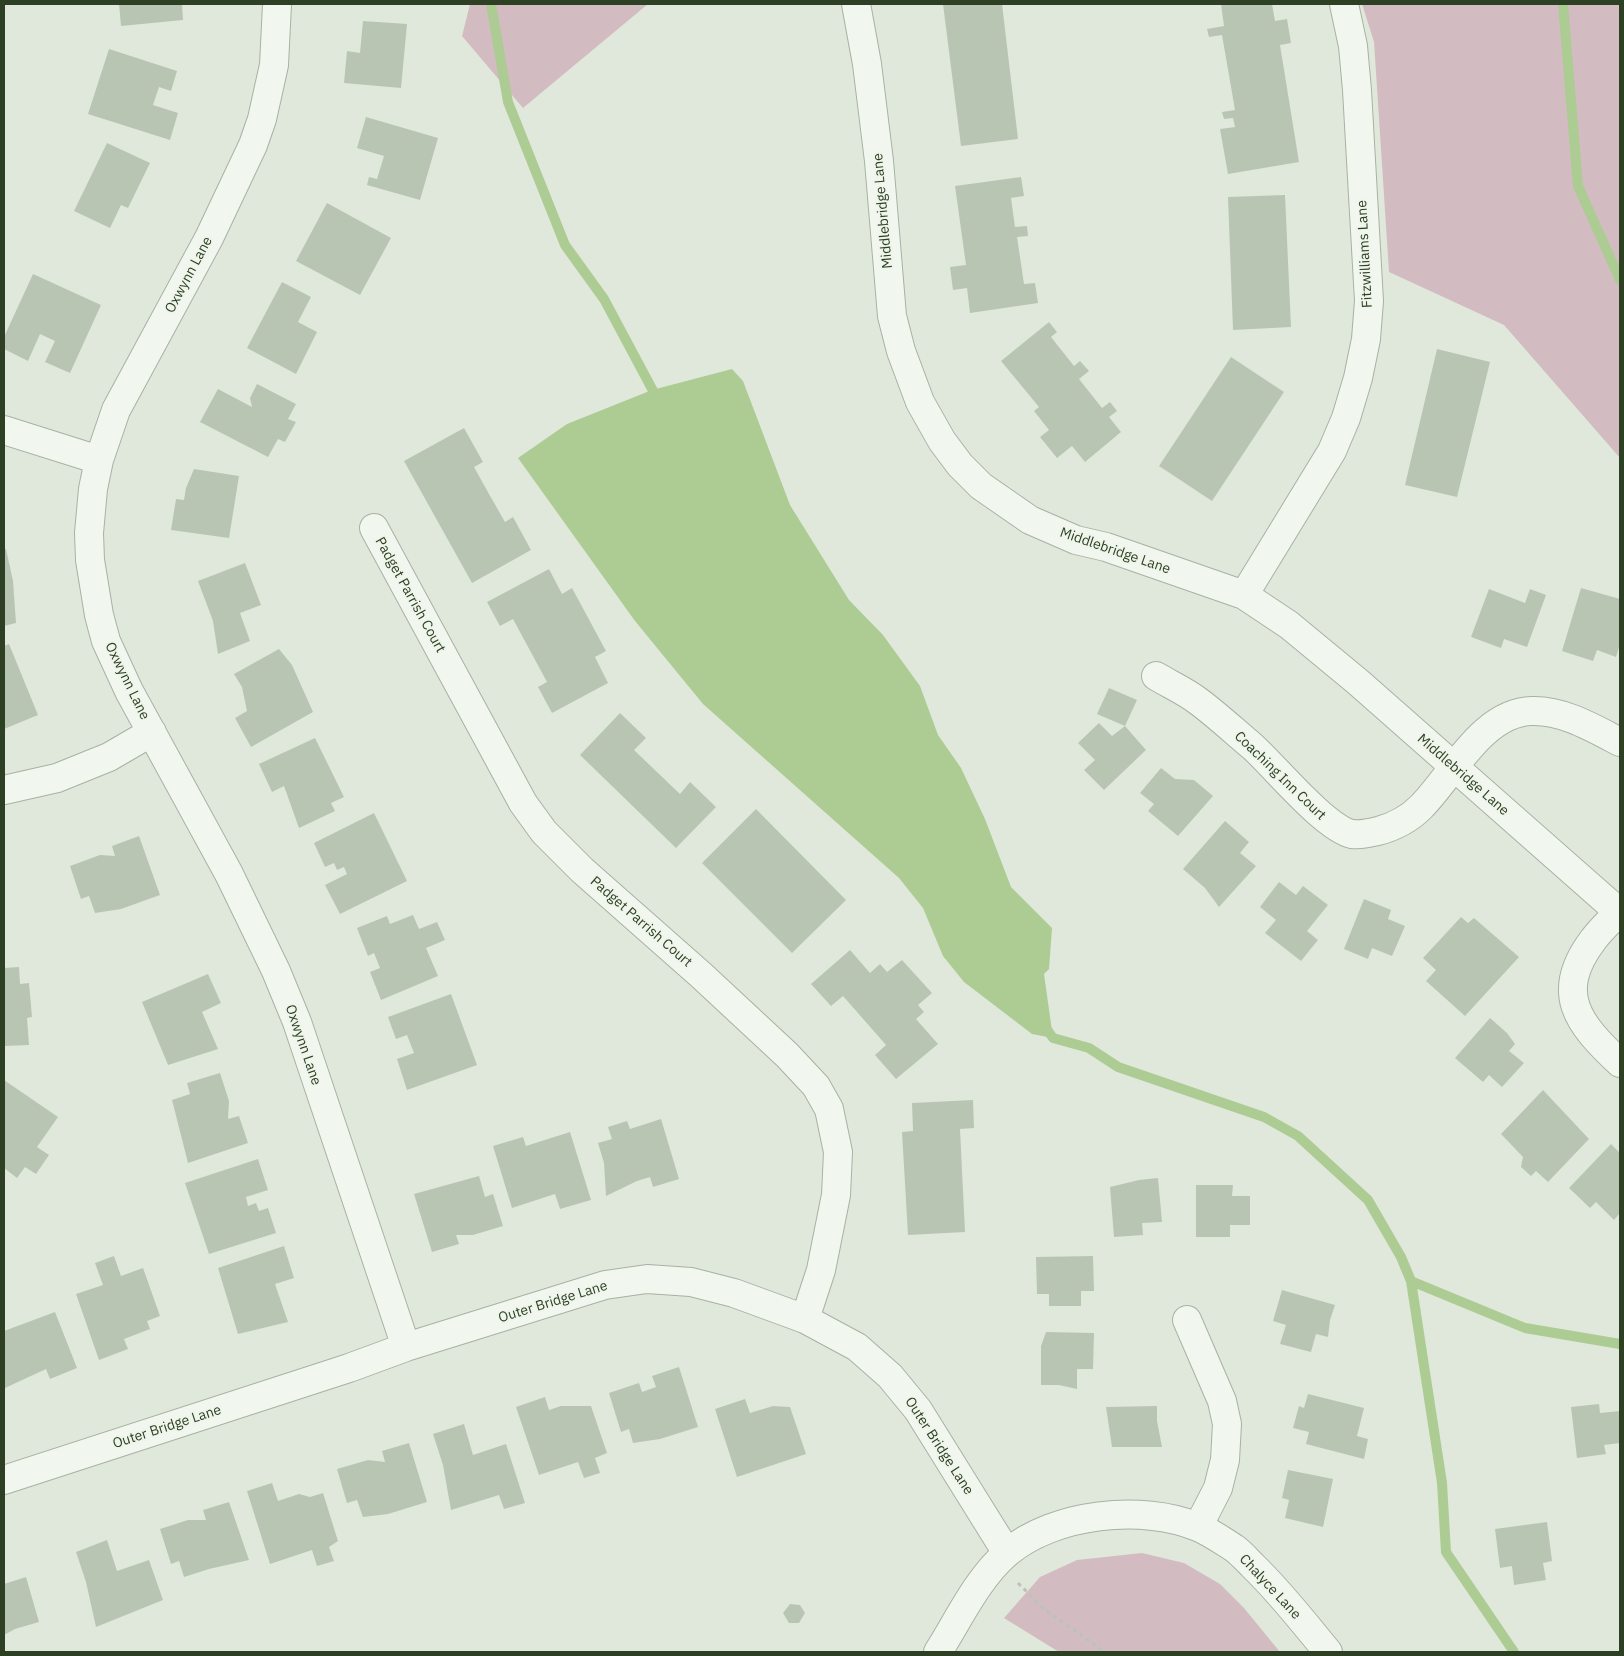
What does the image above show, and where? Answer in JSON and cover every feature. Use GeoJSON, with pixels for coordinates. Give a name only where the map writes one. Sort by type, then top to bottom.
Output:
{"type":"FeatureCollection","features":[{"type":"Feature","properties":{"kind":"street","name":"Oxwynn Lane"},"geometry":{"type":"LineString","coordinates":[[277,4],[274,65],[262,119],[253,145],[209,238],[116,410],[99,460],[93,489],[90,560],[99,615],[106,641],[129,691],[229,874],[276,971],[296,1022],[406,1347]]}},
{"type":"Feature","properties":{"kind":"street","name":"Middlebridge Lane"},"geometry":{"type":"LineString","coordinates":[[856,4],[867,64],[878,152],[892,316],[901,351],[920,402],[942,441],[960,465],[981,486],[1030,520],[1076,540],[1106,547],[1244,595],[1296,630],[1620,912]]}},
{"type":"Feature","properties":{"kind":"street","name":"Fitzwilliams Lane"},"geometry":{"type":"LineString","coordinates":[[1244,595],[1332,451],[1346,418],[1358,378],[1366,340],[1369,301],[1364,242],[1358,90],[1353,46],[1344,4]]}},
{"type":"Feature","properties":{"kind":"street"},"geometry":{"type":"LineString","coordinates":[[4,430],[99,460]]}},
{"type":"Feature","properties":{"kind":"street","name":"Padget Parrish Court"},"geometry":{"type":"LineString","coordinates":[[374,528],[523,803],[544,832],[582,870],[701,975],[787,1055],[816,1086],[829,1109],[838,1152],[836,1196],[821,1270],[805,1319]]}},
{"type":"Feature","properties":{"kind":"street","name":"Coaching Inn Court"},"geometry":{"type":"LineString","coordinates":[[1156,676],[1196,700],[1254,748],[1331,824],[1352,834],[1367,834],[1392,827],[1420,808],[1446,778],[1452,766],[1491,726],[1517,713],[1531,711],[1565,716],[1620,742]]}},
{"type":"Feature","properties":{"kind":"street"},"geometry":{"type":"LineString","coordinates":[[4,790],[57,778],[109,757],[152,732]]}},
{"type":"Feature","properties":{"kind":"street"},"geometry":{"type":"LineString","coordinates":[[1620,912],[1593,940],[1575,969],[1572,981],[1572,994],[1575,1007],[1582,1022],[1620,1063]]}},
{"type":"Feature","properties":{"kind":"street","name":"Outer Bridge Lane"},"geometry":{"type":"LineString","coordinates":[[4,1480],[349,1368],[406,1347],[606,1285],[647,1280],[691,1282],[734,1293],[805,1319],[857,1347],[890,1376],[918,1410],[1002,1558]]}},
{"type":"Feature","properties":{"kind":"street"},"geometry":{"type":"LineString","coordinates":[[1188,1320],[1222,1401],[1227,1424],[1226,1460],[1218,1488],[1198,1527]]}},
{"type":"Feature","properties":{"kind":"street","name":"Chalyce Lane"},"geometry":{"type":"LineString","coordinates":[[938,1652],[985,1576],[1002,1558],[1030,1537],[1076,1520],[1118,1514],[1166,1518],[1198,1527],[1235,1549],[1270,1582],[1328,1652]]}},
{"type":"Feature","properties":{"kind":"path"},"geometry":{"type":"LineString","coordinates":[[1002,1558],[1044,1609],[1105,1652]]}},
{"type":"Feature","properties":{"kind":"shaded area"},"geometry":{"type":"Polygon","coordinates":[[[470,4],[648,4],[523,108],[462,36],[470,4]]]}},
{"type":"Feature","properties":{"kind":"shaded area"},"geometry":{"type":"Polygon","coordinates":[[[1362,4],[1620,4],[1620,458],[1504,325],[1389,272],[1374,42],[1362,4]]]}},
{"type":"Feature","properties":{"kind":"shaded area"},"geometry":{"type":"Polygon","coordinates":[[[732,369],[743,381],[790,505],[849,600],[883,635],[920,686],[938,735],[961,768],[985,819],[1011,887],[1052,928],[1049,969],[1044,974],[1053,1038],[1032,1034],[964,982],[943,956],[923,908],[899,878],[703,704],[635,621],[518,458],[567,424],[652,390],[732,369]]]}},
{"type":"Feature","properties":{"kind":"shaded area"},"geometry":{"type":"Polygon","coordinates":[[[1142,1553],[1184,1563],[1220,1584],[1244,1608],[1280,1652],[1059,1652],[1004,1618],[1040,1577],[1077,1560],[1142,1553]]]}},
{"type":"Feature","properties":{"kind":"building"},"geometry":{"type":"Polygon","coordinates":[[[119,4],[182,4],[183,20],[121,26],[119,4]]]}},
{"type":"Feature","properties":{"kind":"building"},"geometry":{"type":"Polygon","coordinates":[[[943,4],[1002,4],[1018,139],[961,146],[943,4]]]}},
{"type":"Feature","properties":{"kind":"building"},"geometry":{"type":"Polygon","coordinates":[[[1221,4],[1272,4],[1275,21],[1287,19],[1291,43],[1280,45],[1299,162],[1228,174],[1220,129],[1235,127],[1233,118],[1224,119],[1222,112],[1235,110],[1222,35],[1209,37],[1207,29],[1224,26],[1221,4]]]}},
{"type":"Feature","properties":{"kind":"building"},"geometry":{"type":"Polygon","coordinates":[[[363,21],[407,24],[401,88],[344,83],[347,51],[360,53],[363,21]]]}},
{"type":"Feature","properties":{"kind":"building"},"geometry":{"type":"Polygon","coordinates":[[[109,49],[177,71],[171,91],[159,87],[153,105],[178,113],[170,140],[88,114],[109,49]]]}},
{"type":"Feature","properties":{"kind":"building"},"geometry":{"type":"Polygon","coordinates":[[[366,117],[438,138],[420,200],[367,185],[369,177],[377,179],[384,156],[357,148],[366,117]]]}},
{"type":"Feature","properties":{"kind":"building"},"geometry":{"type":"Polygon","coordinates":[[[107,143],[150,163],[128,208],[121,205],[110,228],[74,211],[107,143]]]}},
{"type":"Feature","properties":{"kind":"building"},"geometry":{"type":"Polygon","coordinates":[[[1021,177],[1024,196],[1011,198],[1015,227],[1027,226],[1028,236],[1017,237],[1024,284],[1035,283],[1038,303],[970,313],[967,288],[953,290],[950,267],[966,265],[955,186],[1021,177]]]}},
{"type":"Feature","properties":{"kind":"building"},"geometry":{"type":"Polygon","coordinates":[[[1285,195],[1291,327],[1233,330],[1228,197],[1285,195]]]}},
{"type":"Feature","properties":{"kind":"building"},"geometry":{"type":"Polygon","coordinates":[[[327,203],[391,238],[360,295],[296,261],[327,203]]]}},
{"type":"Feature","properties":{"kind":"building"},"geometry":{"type":"Polygon","coordinates":[[[33,274],[101,305],[70,373],[45,362],[55,341],[40,334],[28,361],[4,349],[4,337],[33,274]]]}},
{"type":"Feature","properties":{"kind":"building"},"geometry":{"type":"Polygon","coordinates":[[[282,282],[311,297],[298,322],[317,332],[296,374],[247,348],[282,282]]]}},
{"type":"Feature","properties":{"kind":"building"},"geometry":{"type":"Polygon","coordinates":[[[1049,322],[1057,332],[1051,337],[1074,366],[1080,361],[1089,371],[1079,379],[1102,408],[1110,402],[1117,411],[1109,417],[1121,432],[1085,462],[1072,446],[1057,458],[1040,437],[1049,430],[1034,411],[1039,407],[1001,361],[1049,322]]]}},
{"type":"Feature","properties":{"kind":"building"},"geometry":{"type":"Polygon","coordinates":[[[1437,349],[1490,362],[1457,497],[1405,485],[1437,349]]]}},
{"type":"Feature","properties":{"kind":"building"},"geometry":{"type":"Polygon","coordinates":[[[1231,357],[1284,392],[1212,501],[1159,466],[1231,357]]]}},
{"type":"Feature","properties":{"kind":"building"},"geometry":{"type":"Polygon","coordinates":[[[257,384],[296,404],[288,419],[296,422],[285,442],[278,439],[268,457],[200,422],[218,389],[252,407],[250,398],[257,384]]]}},
{"type":"Feature","properties":{"kind":"building"},"geometry":{"type":"Polygon","coordinates":[[[464,428],[483,462],[474,467],[505,522],[513,517],[531,550],[472,583],[404,461],[464,428]]]}},
{"type":"Feature","properties":{"kind":"building"},"geometry":{"type":"Polygon","coordinates":[[[194,469],[239,476],[229,538],[171,530],[176,499],[184,500],[186,488],[194,469]]]}},
{"type":"Feature","properties":{"kind":"building"},"geometry":{"type":"Polygon","coordinates":[[[4,549],[6,549],[13,581],[16,623],[4,626],[4,549]]]}},
{"type":"Feature","properties":{"kind":"building"},"geometry":{"type":"Polygon","coordinates":[[[245,563],[261,605],[240,613],[250,641],[218,654],[213,621],[198,581],[245,563]]]}},
{"type":"Feature","properties":{"kind":"building"},"geometry":{"type":"Polygon","coordinates":[[[549,569],[562,594],[572,588],[606,651],[595,657],[608,683],[552,713],[538,687],[547,682],[513,619],[500,626],[487,602],[549,569]]]}},
{"type":"Feature","properties":{"kind":"building"},"geometry":{"type":"Polygon","coordinates":[[[1581,588],[1620,599],[1620,644],[1616,657],[1597,650],[1593,661],[1562,651],[1581,588]]]}},
{"type":"Feature","properties":{"kind":"building"},"geometry":{"type":"Polygon","coordinates":[[[1489,589],[1525,603],[1530,589],[1546,595],[1527,647],[1504,639],[1501,648],[1471,637],[1489,589]]]}},
{"type":"Feature","properties":{"kind":"building"},"geometry":{"type":"Polygon","coordinates":[[[9,644],[38,715],[4,729],[4,646],[9,644]]]}},
{"type":"Feature","properties":{"kind":"building"},"geometry":{"type":"Polygon","coordinates":[[[279,649],[292,665],[313,712],[251,747],[235,718],[247,711],[242,687],[234,674],[279,649]]]}},
{"type":"Feature","properties":{"kind":"building"},"geometry":{"type":"Polygon","coordinates":[[[1109,688],[1137,700],[1125,726],[1097,714],[1109,688]]]}},
{"type":"Feature","properties":{"kind":"building"},"geometry":{"type":"Polygon","coordinates":[[[620,713],[646,738],[634,750],[680,794],[690,782],[716,807],[676,848],[580,755],[620,713]]]}},
{"type":"Feature","properties":{"kind":"building"},"geometry":{"type":"Polygon","coordinates":[[[1099,723],[1112,736],[1125,726],[1146,750],[1104,790],[1084,770],[1095,760],[1078,743],[1099,723]]]}},
{"type":"Feature","properties":{"kind":"building"},"geometry":{"type":"Polygon","coordinates":[[[315,738],[344,797],[331,803],[335,811],[299,828],[284,786],[272,792],[259,764],[315,738]]]}},
{"type":"Feature","properties":{"kind":"building"},"geometry":{"type":"Polygon","coordinates":[[[1161,768],[1175,779],[1194,780],[1213,796],[1178,836],[1148,811],[1154,804],[1140,793],[1161,768]]]}},
{"type":"Feature","properties":{"kind":"building"},"geometry":{"type":"Polygon","coordinates":[[[756,809],[846,900],[792,953],[702,863],[756,809]]]}},
{"type":"Feature","properties":{"kind":"building"},"geometry":{"type":"Polygon","coordinates":[[[374,813],[407,881],[340,914],[325,885],[347,874],[344,867],[337,870],[334,863],[325,867],[314,843],[374,813]]]}},
{"type":"Feature","properties":{"kind":"building"},"geometry":{"type":"Polygon","coordinates":[[[1225,821],[1249,842],[1240,853],[1256,866],[1219,907],[1205,888],[1183,869],[1225,821]]]}},
{"type":"Feature","properties":{"kind":"building"},"geometry":{"type":"Polygon","coordinates":[[[139,836],[160,895],[121,909],[95,913],[89,896],[81,899],[70,866],[100,855],[115,856],[112,846],[139,836]]]}},
{"type":"Feature","properties":{"kind":"building"},"geometry":{"type":"Polygon","coordinates":[[[1279,882],[1296,895],[1303,886],[1328,905],[1307,931],[1318,940],[1301,961],[1265,933],[1276,920],[1260,907],[1279,882]]]}},
{"type":"Feature","properties":{"kind":"building"},"geometry":{"type":"Polygon","coordinates":[[[1364,899],[1391,910],[1388,919],[1405,926],[1392,956],[1372,948],[1368,959],[1344,949],[1364,899]]]}},
{"type":"Feature","properties":{"kind":"building"},"geometry":{"type":"Polygon","coordinates":[[[413,915],[419,929],[437,922],[445,940],[426,948],[438,976],[381,1000],[370,972],[380,968],[374,953],[368,956],[357,928],[387,916],[390,924],[413,915]]]}},
{"type":"Feature","properties":{"kind":"building"},"geometry":{"type":"Polygon","coordinates":[[[1461,917],[1468,923],[1474,918],[1519,957],[1465,1016],[1426,981],[1436,970],[1423,958],[1461,917]]]}},
{"type":"Feature","properties":{"kind":"building"},"geometry":{"type":"Polygon","coordinates":[[[850,950],[870,973],[880,964],[887,972],[902,960],[932,993],[918,1005],[924,1012],[916,1019],[938,1044],[896,1079],[875,1055],[886,1045],[843,996],[831,1006],[811,984],[850,950]]]}},
{"type":"Feature","properties":{"kind":"building"},"geometry":{"type":"Polygon","coordinates":[[[19,967],[20,984],[29,983],[32,1017],[27,1018],[29,1045],[4,1046],[4,968],[19,967]]]}},
{"type":"Feature","properties":{"kind":"building"},"geometry":{"type":"Polygon","coordinates":[[[208,974],[221,1003],[202,1012],[218,1049],[168,1065],[142,1002],[208,974]]]}},
{"type":"Feature","properties":{"kind":"building"},"geometry":{"type":"Polygon","coordinates":[[[451,994],[477,1065],[407,1090],[397,1059],[414,1053],[407,1035],[396,1039],[388,1017],[451,994]]]}},
{"type":"Feature","properties":{"kind":"building"},"geometry":{"type":"Polygon","coordinates":[[[1490,1018],[1507,1033],[1515,1044],[1509,1051],[1524,1063],[1502,1087],[1489,1075],[1483,1082],[1455,1058],[1490,1018]]]}},
{"type":"Feature","properties":{"kind":"building"},"geometry":{"type":"Polygon","coordinates":[[[220,1073],[229,1101],[228,1119],[239,1116],[248,1143],[188,1163],[172,1100],[190,1094],[187,1083],[220,1073]]]}},
{"type":"Feature","properties":{"kind":"building"},"geometry":{"type":"Polygon","coordinates":[[[4,1080],[58,1117],[37,1147],[49,1155],[36,1174],[25,1167],[17,1178],[4,1168],[4,1080]]]}},
{"type":"Feature","properties":{"kind":"building"},"geometry":{"type":"Polygon","coordinates":[[[1543,1090],[1589,1139],[1548,1182],[1536,1171],[1531,1176],[1521,1167],[1523,1157],[1501,1134],[1543,1090]]]}},
{"type":"Feature","properties":{"kind":"building"},"geometry":{"type":"Polygon","coordinates":[[[973,1100],[974,1128],[960,1129],[965,1232],[908,1235],[902,1132],[913,1131],[912,1103],[973,1100]]]}},
{"type":"Feature","properties":{"kind":"building"},"geometry":{"type":"Polygon","coordinates":[[[661,1119],[679,1179],[653,1187],[650,1177],[606,1196],[604,1163],[598,1143],[612,1139],[608,1127],[627,1121],[630,1129],[661,1119]]]}},
{"type":"Feature","properties":{"kind":"building"},"geometry":{"type":"Polygon","coordinates":[[[570,1132],[591,1200],[560,1209],[555,1194],[512,1208],[493,1146],[523,1137],[526,1146],[570,1132]]]}},
{"type":"Feature","properties":{"kind":"building"},"geometry":{"type":"Polygon","coordinates":[[[1611,1144],[1620,1153],[1620,1213],[1614,1220],[1596,1202],[1590,1208],[1569,1188],[1611,1144]]]}},
{"type":"Feature","properties":{"kind":"building"},"geometry":{"type":"Polygon","coordinates":[[[258,1159],[268,1190],[246,1197],[248,1206],[256,1203],[259,1211],[268,1208],[276,1233],[209,1254],[185,1183],[258,1159]]]}},
{"type":"Feature","properties":{"kind":"building"},"geometry":{"type":"Polygon","coordinates":[[[479,1176],[485,1197],[493,1194],[503,1226],[473,1235],[456,1235],[459,1244],[432,1252],[414,1194],[479,1176]]]}},
{"type":"Feature","properties":{"kind":"building"},"geometry":{"type":"Polygon","coordinates":[[[1158,1178],[1162,1222],[1142,1223],[1143,1235],[1114,1237],[1110,1187],[1139,1180],[1158,1178]]]}},
{"type":"Feature","properties":{"kind":"building"},"geometry":{"type":"Polygon","coordinates":[[[1196,1185],[1233,1185],[1232,1196],[1250,1196],[1250,1225],[1230,1225],[1230,1237],[1196,1237],[1196,1185]]]}},
{"type":"Feature","properties":{"kind":"building"},"geometry":{"type":"Polygon","coordinates":[[[284,1246],[294,1278],[275,1284],[288,1322],[238,1334],[218,1268],[284,1246]]]}},
{"type":"Feature","properties":{"kind":"building"},"geometry":{"type":"Polygon","coordinates":[[[114,1256],[121,1276],[143,1268],[160,1316],[147,1321],[150,1329],[124,1339],[128,1349],[99,1360],[76,1294],[103,1285],[95,1263],[114,1256]]]}},
{"type":"Feature","properties":{"kind":"building"},"geometry":{"type":"Polygon","coordinates":[[[1093,1256],[1094,1291],[1081,1291],[1081,1306],[1049,1306],[1049,1294],[1037,1294],[1036,1257],[1093,1256]]]}},
{"type":"Feature","properties":{"kind":"building"},"geometry":{"type":"Polygon","coordinates":[[[1282,1290],[1335,1305],[1330,1320],[1328,1337],[1316,1334],[1311,1352],[1280,1344],[1286,1325],[1273,1321],[1282,1290]]]}},
{"type":"Feature","properties":{"kind":"building"},"geometry":{"type":"Polygon","coordinates":[[[55,1312],[77,1368],[50,1379],[46,1369],[5,1388],[4,1331],[55,1312]]]}},
{"type":"Feature","properties":{"kind":"building"},"geometry":{"type":"Polygon","coordinates":[[[1046,1332],[1094,1333],[1093,1369],[1077,1369],[1077,1389],[1059,1385],[1041,1385],[1041,1346],[1046,1332]]]}},
{"type":"Feature","properties":{"kind":"building"},"geometry":{"type":"Polygon","coordinates":[[[679,1367],[698,1427],[660,1439],[633,1443],[629,1429],[621,1432],[609,1393],[639,1383],[642,1392],[656,1387],[652,1376],[679,1367]]]}},
{"type":"Feature","properties":{"kind":"building"},"geometry":{"type":"Polygon","coordinates":[[[1308,1394],[1364,1408],[1357,1436],[1368,1439],[1364,1459],[1306,1444],[1309,1432],[1293,1428],[1299,1406],[1304,1408],[1308,1394]]]}},
{"type":"Feature","properties":{"kind":"building"},"geometry":{"type":"Polygon","coordinates":[[[545,1397],[549,1410],[561,1406],[591,1406],[607,1453],[595,1458],[600,1473],[584,1478],[578,1462],[539,1475],[516,1407],[545,1397]]]}},
{"type":"Feature","properties":{"kind":"building"},"geometry":{"type":"Polygon","coordinates":[[[745,1399],[750,1413],[773,1406],[790,1407],[806,1454],[737,1477],[715,1409],[745,1399]]]}},
{"type":"Feature","properties":{"kind":"building"},"geometry":{"type":"Polygon","coordinates":[[[1599,1404],[1600,1413],[1620,1411],[1620,1443],[1604,1445],[1606,1454],[1577,1458],[1571,1407],[1599,1404]]]}},
{"type":"Feature","properties":{"kind":"building"},"geometry":{"type":"Polygon","coordinates":[[[1157,1406],[1157,1421],[1162,1447],[1112,1447],[1106,1407],[1157,1406]]]}},
{"type":"Feature","properties":{"kind":"building"},"geometry":{"type":"Polygon","coordinates":[[[464,1424],[473,1455],[506,1444],[525,1503],[504,1509],[499,1495],[451,1510],[443,1465],[433,1434],[464,1424]]]}},
{"type":"Feature","properties":{"kind":"building"},"geometry":{"type":"Polygon","coordinates":[[[409,1443],[427,1502],[388,1514],[363,1517],[357,1500],[347,1503],[337,1469],[368,1460],[385,1462],[382,1451],[409,1443]]]}},
{"type":"Feature","properties":{"kind":"building"},"geometry":{"type":"Polygon","coordinates":[[[1288,1470],[1333,1479],[1323,1527],[1285,1518],[1289,1500],[1282,1498],[1288,1470]]]}},
{"type":"Feature","properties":{"kind":"building"},"geometry":{"type":"Polygon","coordinates":[[[272,1483],[278,1501],[299,1494],[310,1497],[323,1493],[338,1541],[329,1547],[334,1561],[317,1566],[312,1550],[270,1564],[247,1491],[272,1483]]]}},
{"type":"Feature","properties":{"kind":"building"},"geometry":{"type":"Polygon","coordinates":[[[229,1502],[249,1560],[184,1577],[179,1561],[171,1564],[160,1529],[188,1520],[206,1520],[203,1510],[229,1502]]]}},
{"type":"Feature","properties":{"kind":"building"},"geometry":{"type":"Polygon","coordinates":[[[1547,1522],[1552,1561],[1543,1563],[1546,1580],[1514,1585],[1512,1566],[1500,1568],[1495,1529],[1547,1522]]]}},
{"type":"Feature","properties":{"kind":"building"},"geometry":{"type":"Polygon","coordinates":[[[107,1540],[117,1571],[149,1560],[163,1600],[96,1627],[86,1582],[76,1552],[107,1540]]]}},
{"type":"Feature","properties":{"kind":"building"},"geometry":{"type":"Polygon","coordinates":[[[26,1577],[39,1622],[15,1629],[4,1635],[4,1584],[26,1577]]]}},
{"type":"Feature","properties":{"kind":"building"},"geometry":{"type":"Polygon","coordinates":[[[790,1604],[800,1605],[805,1613],[799,1623],[789,1623],[783,1613],[790,1604]]]}},
{"type":"Feature","properties":{"kind":"waterway"},"geometry":{"type":"LineString","coordinates":[[491,4],[508,102],[565,245],[604,299],[659,402]]}},
{"type":"Feature","properties":{"kind":"waterway"},"geometry":{"type":"LineString","coordinates":[[1563,4],[1578,186],[1620,280]]}},
{"type":"Feature","properties":{"kind":"waterway"},"geometry":{"type":"LineString","coordinates":[[1046,1028],[1053,1038],[1089,1048],[1118,1067],[1264,1117],[1298,1136],[1368,1200],[1401,1257],[1411,1281],[1442,1483],[1446,1552],[1514,1652]]}},
{"type":"Feature","properties":{"kind":"waterway"},"geometry":{"type":"LineString","coordinates":[[1411,1281],[1525,1328],[1620,1344]]}}]}
